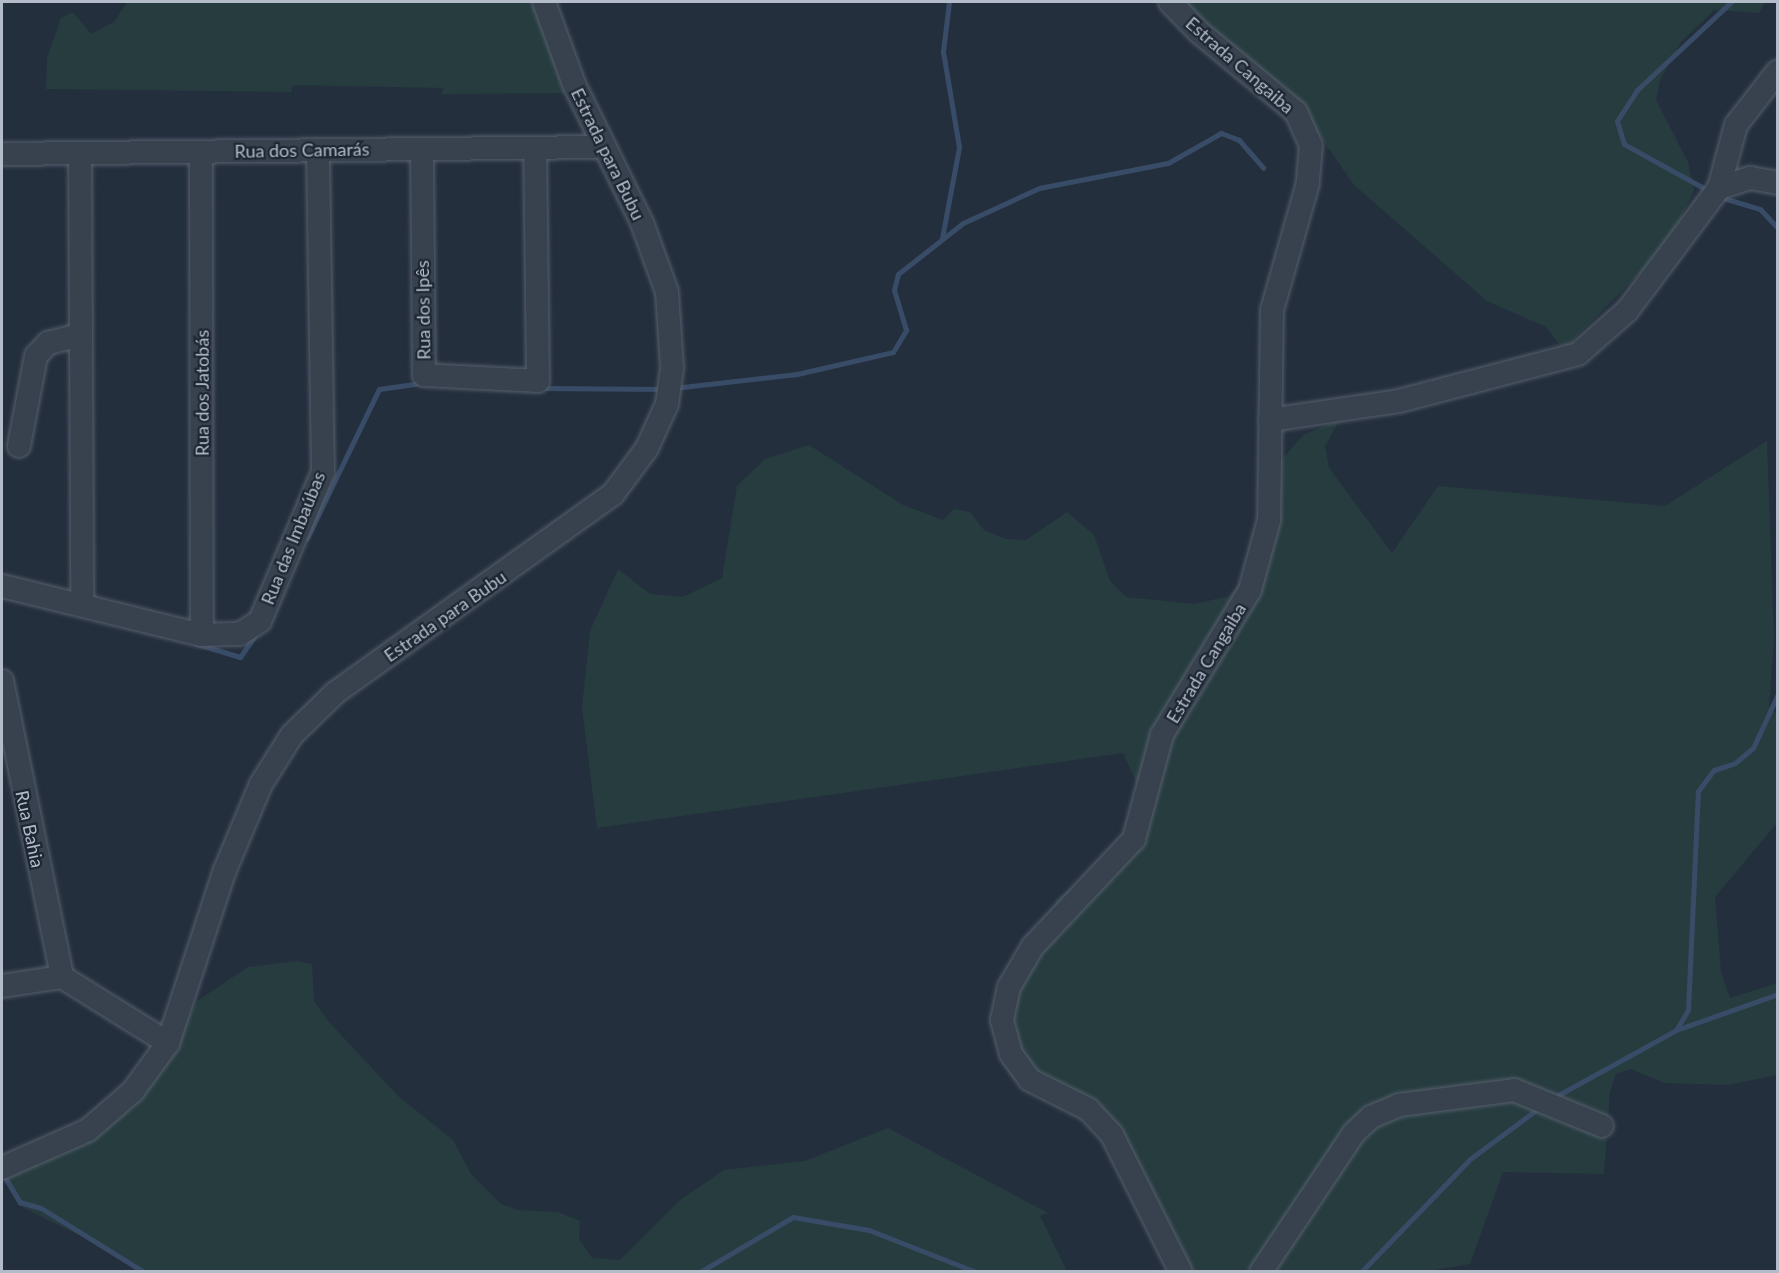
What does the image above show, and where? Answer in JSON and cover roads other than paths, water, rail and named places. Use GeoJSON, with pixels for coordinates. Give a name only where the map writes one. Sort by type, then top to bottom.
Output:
{"type":"FeatureCollection","features":[{"type":"Feature","properties":{"kind":"street","name":"Estrada para Bubu"},"geometry":{"type":"LineString","coordinates":[[2,1168],[87,1130],[133,1090],[168,1043],[225,870],[261,784],[292,735],[335,693],[613,494],[647,448],[667,404],[672,367],[667,292],[642,223],[603,147],[544,2]]}},
{"type":"Feature","properties":{"kind":"street","name":"Estrada Cangaiba"},"geometry":{"type":"LineString","coordinates":[[1170,2],[1199,33],[1279,96],[1307,130],[1308,183],[1272,310],[1269,520],[1250,590],[1162,735],[1134,839],[1033,946],[1016,972],[1003,1010],[1007,1044],[1030,1080],[1088,1109],[1112,1135],[1181,1272]]}},
{"type":"Feature","properties":{"kind":"street"},"geometry":{"type":"LineString","coordinates":[[1270,420],[1399,401],[1578,354],[1627,311],[1719,188],[1736,125],[1778,71]]}},
{"type":"Feature","properties":{"kind":"street","name":"Rua dos Camarás"},"geometry":{"type":"LineString","coordinates":[[2,154],[603,147]]}},
{"type":"Feature","properties":{"kind":"street","name":"Rua dos Ipês"},"geometry":{"type":"LineString","coordinates":[[422,149],[424,375],[538,381],[536,148]]}},
{"type":"Feature","properties":{"kind":"street","name":"Rua das Imbaúbas"},"geometry":{"type":"LineString","coordinates":[[2,586],[202,635],[240,634],[260,621],[323,472],[318,150]]}},
{"type":"Feature","properties":{"kind":"street","name":"Rua dos Jatobás"},"geometry":{"type":"LineString","coordinates":[[201,152],[202,635]]}},
{"type":"Feature","properties":{"kind":"street"},"geometry":{"type":"LineString","coordinates":[[80,153],[82,605]]}},
{"type":"Feature","properties":{"kind":"street"},"geometry":{"type":"LineString","coordinates":[[1719,188],[1750,178],[1778,183]]}},
{"type":"Feature","properties":{"kind":"street"},"geometry":{"type":"LineString","coordinates":[[19,446],[36,356],[48,343],[81,335]]}},
{"type":"Feature","properties":{"kind":"street","name":"Rua Bahia"},"geometry":{"type":"LineString","coordinates":[[2,681],[62,977]]}},
{"type":"Feature","properties":{"kind":"street"},"geometry":{"type":"LineString","coordinates":[[2,986],[62,977],[168,1043]]}},
{"type":"Feature","properties":{"kind":"street"},"geometry":{"type":"LineString","coordinates":[[1261,1272],[1354,1133],[1390,1109],[1427,1098],[1514,1090],[1602,1126]]}},
{"type":"Feature","properties":{"kind":"waterway"},"geometry":{"type":"LineString","coordinates":[[942,238],[959,147],[943,51],[949,2]]}},
{"type":"Feature","properties":{"kind":"waterway"},"geometry":{"type":"LineString","coordinates":[[1709,191],[1624,144],[1617,121],[1637,90],[1731,2]]}},
{"type":"Feature","properties":{"kind":"waterway"},"geometry":{"type":"LineString","coordinates":[[674,388],[797,374],[893,352],[906,330],[894,290],[898,274],[963,223],[1039,188],[1168,163],[1221,133],[1239,140],[1263,168]]}},
{"type":"Feature","properties":{"kind":"waterway"},"geometry":{"type":"LineString","coordinates":[[1720,197],[1760,209],[1778,228]]}},
{"type":"Feature","properties":{"kind":"waterway"},"geometry":{"type":"LineString","coordinates":[[307,538],[379,389],[422,383]]}},
{"type":"Feature","properties":{"kind":"waterway"},"geometry":{"type":"LineString","coordinates":[[542,388],[665,389]]}},
{"type":"Feature","properties":{"kind":"waterway"},"geometry":{"type":"LineString","coordinates":[[197,644],[240,657],[257,633]]}},
{"type":"Feature","properties":{"kind":"waterway"},"geometry":{"type":"LineString","coordinates":[[1676,1030],[1688,1010],[1698,791],[1714,770],[1735,763],[1753,748],[1778,694]]}},
{"type":"Feature","properties":{"kind":"waterway"},"geometry":{"type":"LineString","coordinates":[[1553,1098],[1676,1030],[1778,994]]}},
{"type":"Feature","properties":{"kind":"waterway"},"geometry":{"type":"LineString","coordinates":[[1361,1272],[1470,1159],[1540,1107]]}},
{"type":"Feature","properties":{"kind":"waterway"},"geometry":{"type":"LineString","coordinates":[[3,1174],[20,1202],[41,1208],[144,1272]]}},
{"type":"Feature","properties":{"kind":"waterway"},"geometry":{"type":"LineString","coordinates":[[700,1272],[793,1217],[869,1230],[976,1272]]}}]}
